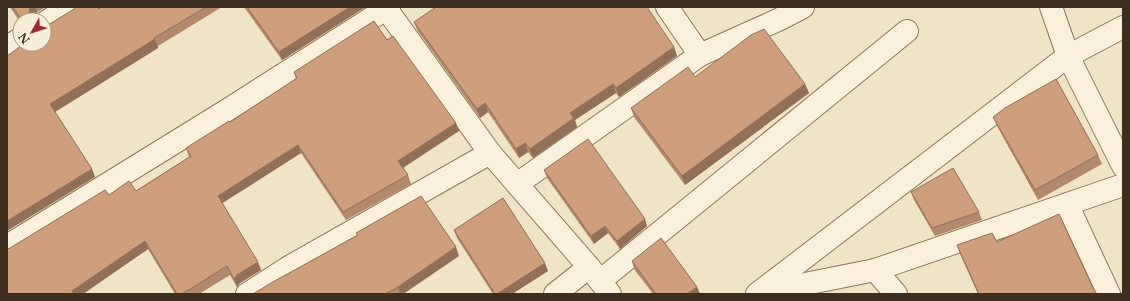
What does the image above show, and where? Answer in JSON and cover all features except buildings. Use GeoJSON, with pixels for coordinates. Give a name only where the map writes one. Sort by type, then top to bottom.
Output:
{"type":"FeatureCollection","features":[{"type":"Feature","properties":{"kind":"street"},"geometry":{"type":"LineString","coordinates":[[52,19],[70,7]]}},
{"type":"Feature","properties":{"kind":"street"},"geometry":{"type":"LineString","coordinates":[[667,7],[700,55]]}},
{"type":"Feature","properties":{"kind":"street"},"geometry":{"type":"LineString","coordinates":[[517,184],[700,55],[803,7]]}},
{"type":"Feature","properties":{"kind":"street"},"geometry":{"type":"LineString","coordinates":[[1051,7],[1068,56],[1123,166]]}},
{"type":"Feature","properties":{"kind":"street"},"geometry":{"type":"LineString","coordinates":[[7,246],[386,8],[490,153],[600,281]]}},
{"type":"Feature","properties":{"kind":"street"},"geometry":{"type":"LineString","coordinates":[[758,294],[1068,56],[1123,27]]}},
{"type":"Feature","properties":{"kind":"street"},"geometry":{"type":"LineString","coordinates":[[555,294],[600,281],[907,31]]}},
{"type":"Feature","properties":{"kind":"street"},"geometry":{"type":"LineString","coordinates":[[247,294],[289,267],[490,153]]}},
{"type":"Feature","properties":{"kind":"street"},"geometry":{"type":"LineString","coordinates":[[758,294],[874,270],[1123,184]]}},
{"type":"Feature","properties":{"kind":"street"},"geometry":{"type":"LineString","coordinates":[[1067,204],[1108,294]]}},
{"type":"Feature","properties":{"kind":"street"},"geometry":{"type":"LineString","coordinates":[[874,270],[896,294]]}}]}
